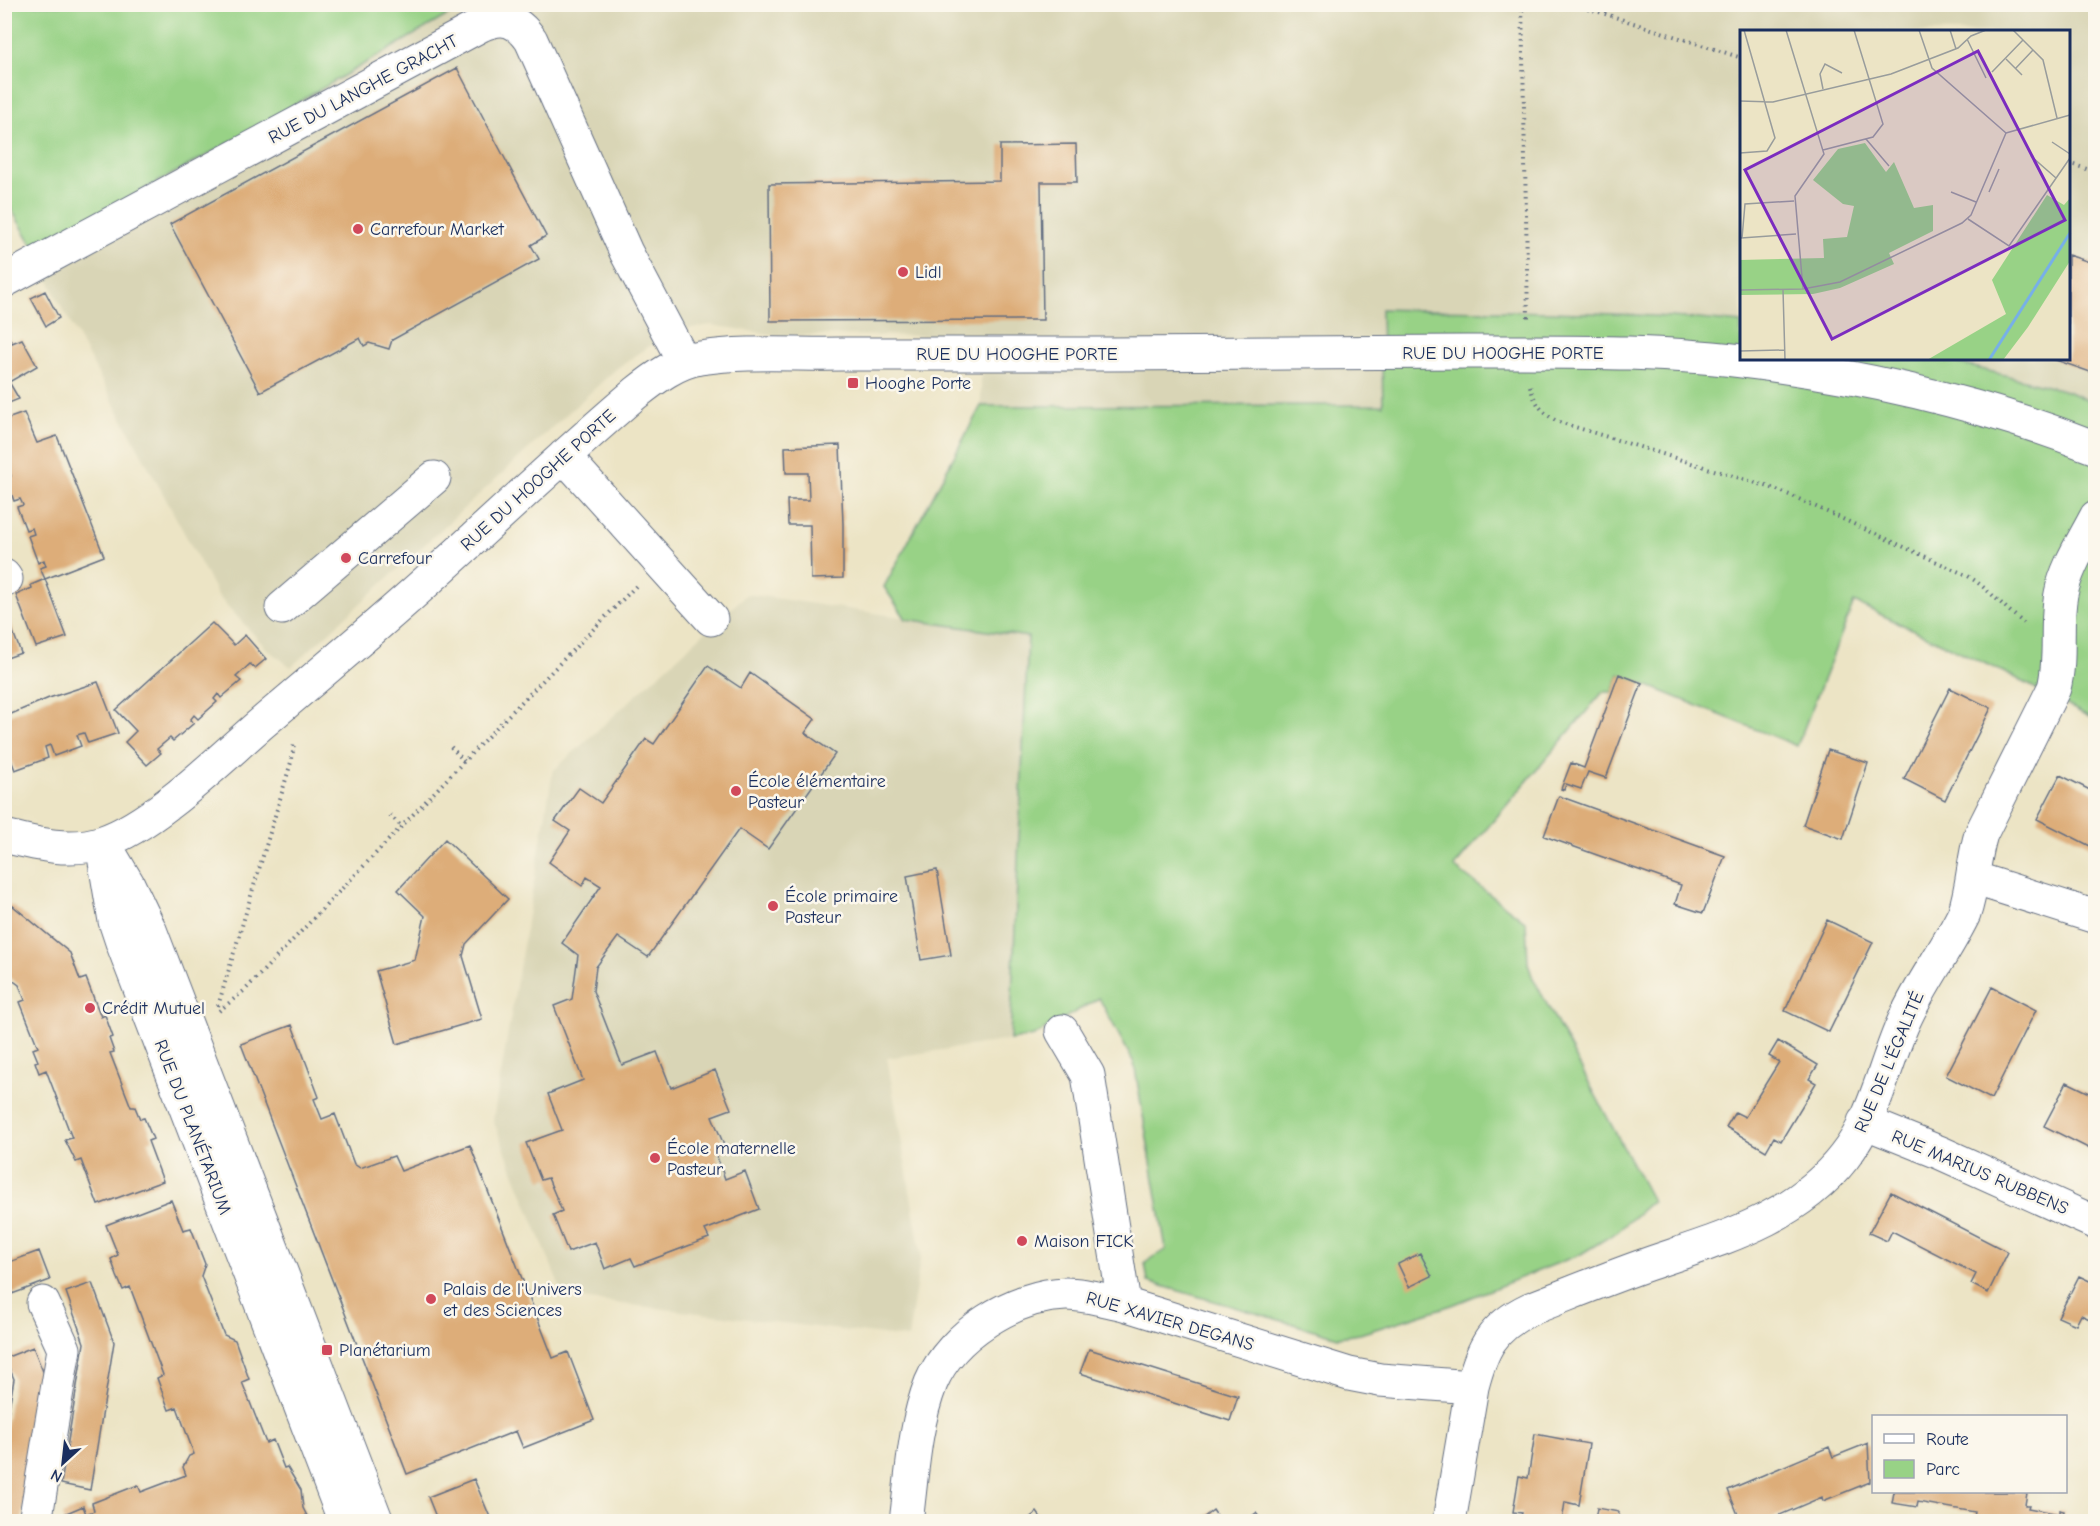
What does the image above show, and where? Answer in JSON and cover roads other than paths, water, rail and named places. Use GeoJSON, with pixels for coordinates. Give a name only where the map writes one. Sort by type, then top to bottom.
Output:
{"type":"FeatureCollection","features":[{"type":"Feature","properties":{"kind":"street","name":"RUE DU LANGHE GRACHT"},"geometry":{"type":"LineString","coordinates":[[4,281],[481,25],[502,19],[518,25],[531,40],[634,270],[684,362]]}},
{"type":"Feature","properties":{"kind":"street","name":"RUE DU HOOGHE PORTE"},"geometry":{"type":"LineString","coordinates":[[4,836],[59,847],[77,847],[103,842],[153,814],[397,608],[564,456],[653,380],[684,362],[708,358],[762,355],[1528,352],[1679,356],[1753,362],[1867,382],[1980,409],[2096,448]]}},
{"type":"Feature","properties":{"kind":"street"},"geometry":{"type":"LineString","coordinates":[[564,456],[711,619]]}},
{"type":"Feature","properties":{"kind":"street"},"geometry":{"type":"LineString","coordinates":[[282,608],[434,478]]}},
{"type":"Feature","properties":{"kind":"street","name":"RUE DE L'ÉGALITÉ"},"geometry":{"type":"LineString","coordinates":[[1449,1521],[1472,1387],[1482,1354],[1500,1327],[1513,1317],[1648,1264],[1745,1230],[1782,1212],[1815,1187],[1854,1143],[1874,1102],[1904,1021],[1964,914],[1981,834],[2054,688],[2058,665],[2059,608],[2064,582],[2096,517]]}},
{"type":"Feature","properties":{"kind":"street","name":"RUE DU PLANÉTARIUM"},"geometry":{"type":"LineString","coordinates":[[103,842],[113,911],[122,942],[345,1521]]}},
{"type":"Feature","properties":{"kind":"street","name":"RUE DU PLANÉTARIUM"},"geometry":{"type":"LineString","coordinates":[[103,842],[129,886],[150,930],[377,1521]]}},
{"type":"Feature","properties":{"kind":"street"},"geometry":{"type":"LineString","coordinates":[[1973,878],[2096,916]]}},
{"type":"Feature","properties":{"kind":"street"},"geometry":{"type":"LineString","coordinates":[[1062,1031],[1088,1076],[1124,1304]]}},
{"type":"Feature","properties":{"kind":"street","name":"RUE MARIUS RUBBENS"},"geometry":{"type":"LineString","coordinates":[[1864,1122],[1941,1153],[2096,1223]]}},
{"type":"Feature","properties":{"kind":"street","name":"RUE XAVIER DEGANS"},"geometry":{"type":"LineString","coordinates":[[906,1521],[922,1413],[932,1381],[949,1352],[976,1328],[995,1316],[1032,1299],[1066,1294],[1086,1296],[1124,1304],[1357,1375],[1380,1380],[1472,1387]]}},
{"type":"Feature","properties":{"kind":"street"},"geometry":{"type":"LineString","coordinates":[[34,1521],[64,1349],[43,1303]]}},
{"type":"Feature","properties":{"kind":"place","name":"Carrefour Market"},"geometry":{"type":"Point","coordinates":[358,229]}},
{"type":"Feature","properties":{"kind":"place","name":"Lidl"},"geometry":{"type":"Point","coordinates":[903,272]}},
{"type":"Feature","properties":{"kind":"place","name":"Hooghe Porte"},"geometry":{"type":"Point","coordinates":[853,383]}},
{"type":"Feature","properties":{"kind":"place","name":"Carrefour"},"geometry":{"type":"Point","coordinates":[346,558]}},
{"type":"Feature","properties":{"kind":"place","name":"École élémentaire Pasteur"},"geometry":{"type":"Point","coordinates":[736,791]}},
{"type":"Feature","properties":{"kind":"place","name":"École primaire Pasteur"},"geometry":{"type":"Point","coordinates":[773,906]}},
{"type":"Feature","properties":{"kind":"place","name":"Crédit Mutuel"},"geometry":{"type":"Point","coordinates":[90,1008]}},
{"type":"Feature","properties":{"kind":"place","name":"École maternelle Pasteur"},"geometry":{"type":"Point","coordinates":[655,1158]}},
{"type":"Feature","properties":{"kind":"place","name":"Maison FICK"},"geometry":{"type":"Point","coordinates":[1022,1241]}},
{"type":"Feature","properties":{"kind":"place","name":"Palais de l'Univers et des Sciences"},"geometry":{"type":"Point","coordinates":[431,1299]}},
{"type":"Feature","properties":{"kind":"place","name":"Planétarium"},"geometry":{"type":"Point","coordinates":[327,1350]}}]}
